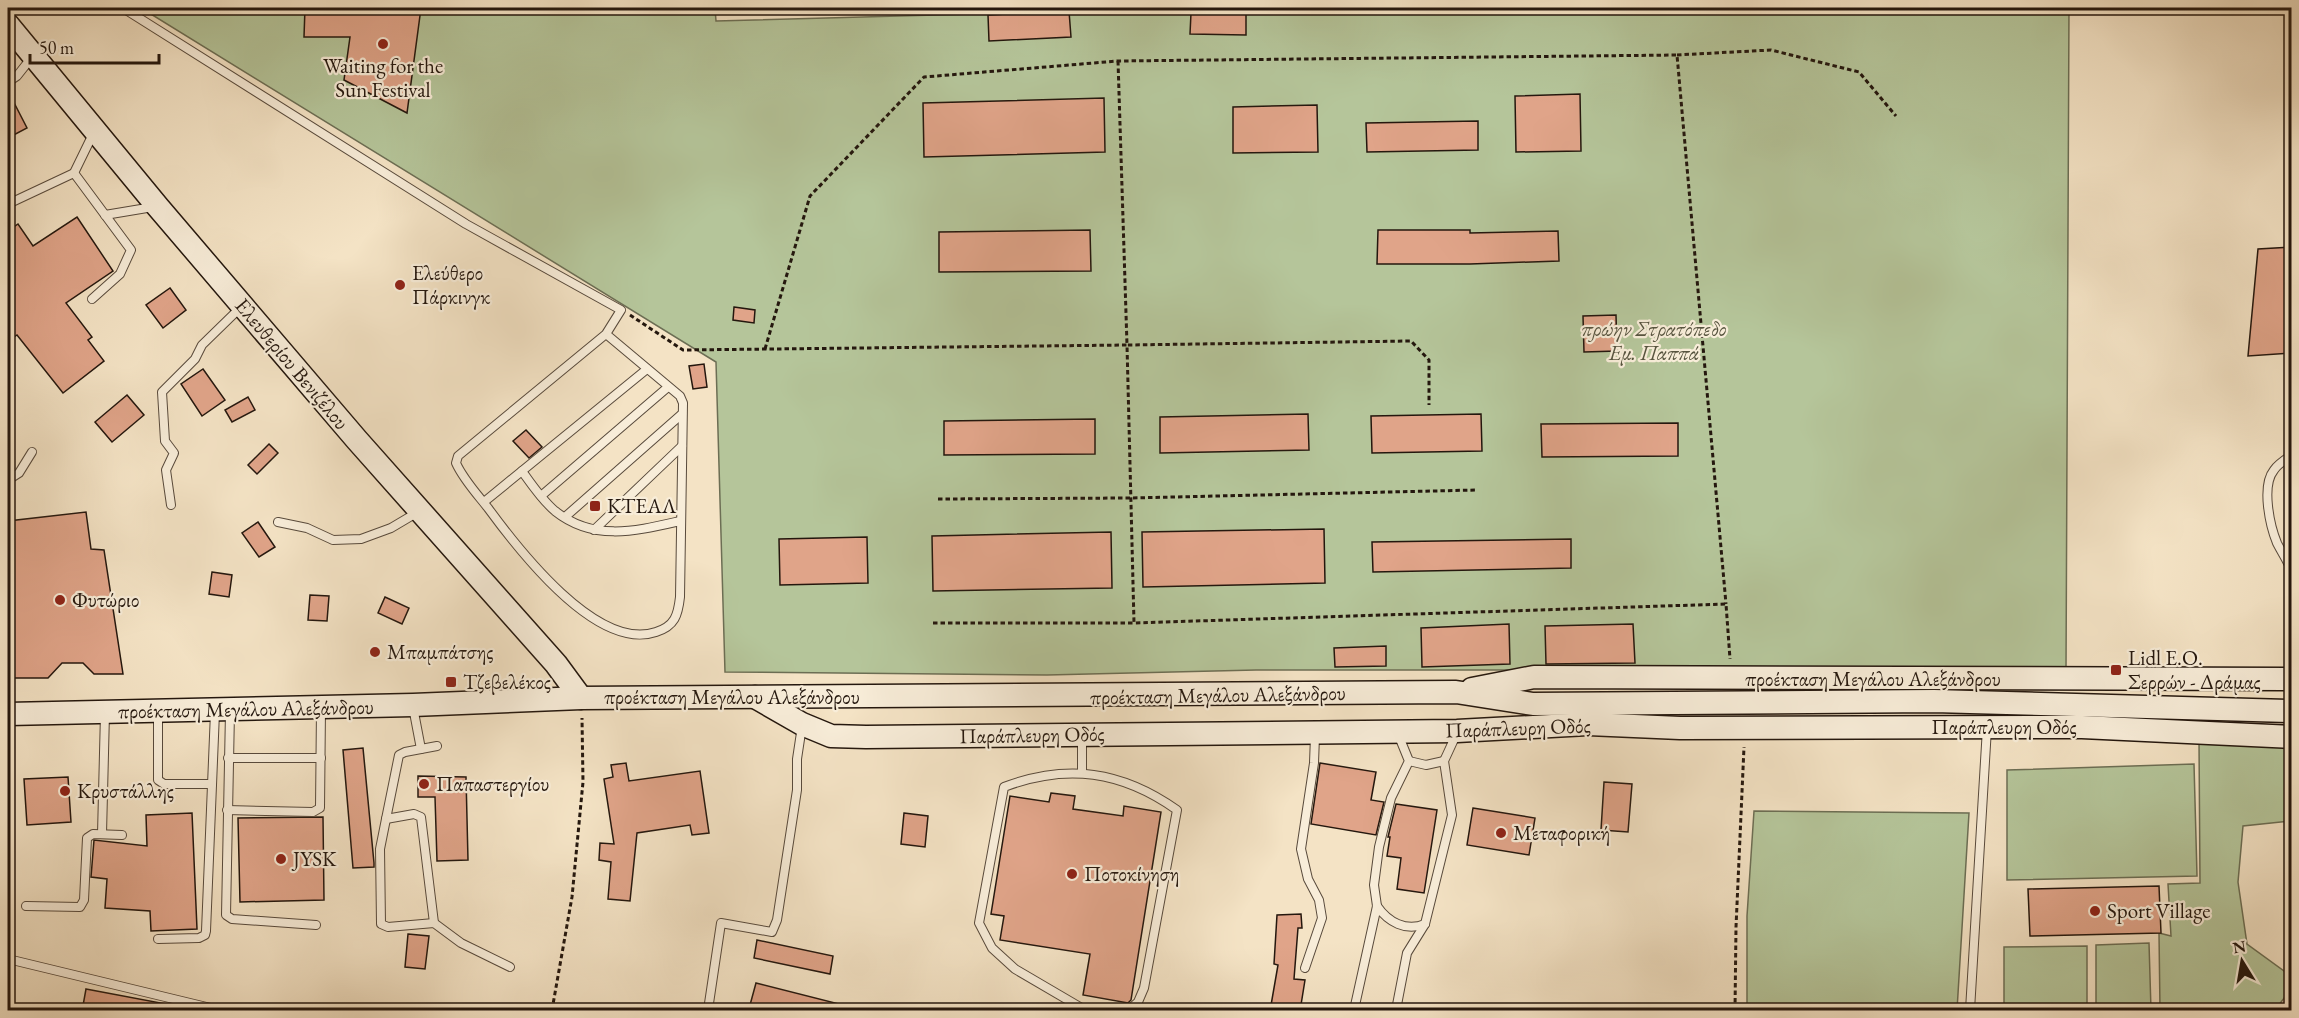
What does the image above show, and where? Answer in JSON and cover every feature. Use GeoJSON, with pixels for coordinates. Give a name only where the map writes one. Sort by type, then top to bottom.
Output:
{"type":"FeatureCollection","features":[{"type":"Feature","properties":{"kind":"main road","name":"Ελευθερίου Βενιζέλου"},"geometry":{"type":"LineString","coordinates":[[8,25],[158,207],[419,511],[556,664],[581,698]]}},
{"type":"Feature","properties":{"kind":"main road","name":"προέκταση Μεγάλου Αλεξάνδρου"},"geometry":{"type":"LineString","coordinates":[[1456,692],[1534,677],[2292,679]]}},
{"type":"Feature","properties":{"kind":"main road","name":"προέκταση Μεγάλου Αλεξάνδρου"},"geometry":{"type":"LineString","coordinates":[[8,714],[413,705],[581,698],[1456,692],[1533,704],[1981,702],[2292,711]]}},
{"type":"Feature","properties":{"kind":"main road","name":"Παράπλευρη Οδός"},"geometry":{"type":"LineString","coordinates":[[754,697],[802,724],[831,736],[866,737],[1082,733],[1457,731],[1588,724],[1680,728],[2082,727],[2292,737]]}},
{"type":"Feature","properties":{"kind":"main road"},"geometry":{"type":"LineString","coordinates":[[1588,724],[1715,702]]}},
{"type":"Feature","properties":{"kind":"main road"},"geometry":{"type":"LineString","coordinates":[[2265,710],[2292,716]]}},
{"type":"Feature","properties":{"kind":"lane"},"geometry":{"type":"LineString","coordinates":[[123,8],[466,224],[621,310],[606,334],[456,459],[457,466],[522,553],[552,585],[586,612],[620,632],[646,636],[664,630],[677,616],[680,597],[681,398],[606,334]]}},
{"type":"Feature","properties":{"kind":"lane"},"geometry":{"type":"LineString","coordinates":[[8,82],[18,76],[33,56]]}},
{"type":"Feature","properties":{"kind":"lane"},"geometry":{"type":"LineString","coordinates":[[8,204],[75,173],[95,129]]}},
{"type":"Feature","properties":{"kind":"lane"},"geometry":{"type":"LineString","coordinates":[[75,173],[131,250],[120,274],[92,299]]}},
{"type":"Feature","properties":{"kind":"lane"},"geometry":{"type":"LineString","coordinates":[[105,215],[158,207]]}},
{"type":"Feature","properties":{"kind":"lane"},"geometry":{"type":"LineString","coordinates":[[171,505],[166,470],[174,453],[165,441],[162,392],[195,358],[202,345],[243,306]]}},
{"type":"Feature","properties":{"kind":"lane"},"geometry":{"type":"LineString","coordinates":[[484,502],[647,369]]}},
{"type":"Feature","properties":{"kind":"lane"},"geometry":{"type":"LineString","coordinates":[[541,496],[668,387]]}},
{"type":"Feature","properties":{"kind":"lane"},"geometry":{"type":"LineString","coordinates":[[565,518],[682,414]]}},
{"type":"Feature","properties":{"kind":"lane"},"geometry":{"type":"LineString","coordinates":[[594,530],[682,446]]}},
{"type":"Feature","properties":{"kind":"lane"},"geometry":{"type":"LineString","coordinates":[[8,480],[19,473],[32,452]]}},
{"type":"Feature","properties":{"kind":"lane"},"geometry":{"type":"LineString","coordinates":[[2292,455],[2272,471],[2268,487],[2272,529],[2292,572]]}},
{"type":"Feature","properties":{"kind":"lane"},"geometry":{"type":"LineString","coordinates":[[522,471],[554,510],[565,518],[594,530],[621,533],[680,521]]}},
{"type":"Feature","properties":{"kind":"lane"},"geometry":{"type":"LineString","coordinates":[[278,522],[307,528],[333,540],[361,539],[391,528],[419,511]]}},
{"type":"Feature","properties":{"kind":"lane"},"geometry":{"type":"LineString","coordinates":[[413,705],[421,749]]}},
{"type":"Feature","properties":{"kind":"lane"},"geometry":{"type":"LineString","coordinates":[[227,810],[317,811],[321,804],[321,707]]}},
{"type":"Feature","properties":{"kind":"lane"},"geometry":{"type":"LineString","coordinates":[[223,710],[228,758],[226,915],[232,919],[316,925]]}},
{"type":"Feature","properties":{"kind":"lane"},"geometry":{"type":"LineString","coordinates":[[158,939],[199,938],[205,935],[212,784],[223,710]]}},
{"type":"Feature","properties":{"kind":"lane"},"geometry":{"type":"LineString","coordinates":[[158,711],[158,780],[164,784],[212,784]]}},
{"type":"Feature","properties":{"kind":"lane"},"geometry":{"type":"LineString","coordinates":[[102,834],[105,712]]}},
{"type":"Feature","properties":{"kind":"lane"},"geometry":{"type":"LineString","coordinates":[[708,1011],[721,922],[772,932],[777,920],[797,790],[797,759],[802,724]]}},
{"type":"Feature","properties":{"kind":"lane"},"geometry":{"type":"LineString","coordinates":[[1970,1011],[1987,727]]}},
{"type":"Feature","properties":{"kind":"lane"},"geometry":{"type":"LineString","coordinates":[[1354,1011],[1377,906],[1374,885],[1379,847],[1391,798],[1409,761],[1397,730]]}},
{"type":"Feature","properties":{"kind":"lane"},"geometry":{"type":"LineString","coordinates":[[1396,1011],[1407,953],[1425,924],[1452,815],[1444,761],[1457,731]]}},
{"type":"Feature","properties":{"kind":"lane"},"geometry":{"type":"LineString","coordinates":[[1305,968],[1323,918],[1319,900],[1308,879],[1300,849],[1314,763],[1315,732]]}},
{"type":"Feature","properties":{"kind":"lane"},"geometry":{"type":"LineString","coordinates":[[1082,733],[1082,773]]}},
{"type":"Feature","properties":{"kind":"lane"},"geometry":{"type":"LineString","coordinates":[[437,746],[399,754],[380,849],[381,924],[388,927],[434,922],[461,943],[510,967]]}},
{"type":"Feature","properties":{"kind":"lane"},"geometry":{"type":"LineString","coordinates":[[228,758],[321,758]]}},
{"type":"Feature","properties":{"kind":"lane"},"geometry":{"type":"LineString","coordinates":[[1409,761],[1426,765],[1444,761]]}},
{"type":"Feature","properties":{"kind":"lane"},"geometry":{"type":"LineString","coordinates":[[1085,1011],[1015,969],[992,948],[979,923],[1004,787],[1042,776],[1082,773],[1102,776],[1142,788],[1177,810],[1144,988],[1138,1002],[1130,1011]]}},
{"type":"Feature","properties":{"kind":"lane"},"geometry":{"type":"LineString","coordinates":[[386,819],[414,814],[421,817],[434,922]]}},
{"type":"Feature","properties":{"kind":"lane"},"geometry":{"type":"LineString","coordinates":[[26,906],[76,908],[83,904],[85,842],[90,835],[122,835]]}},
{"type":"Feature","properties":{"kind":"lane"},"geometry":{"type":"LineString","coordinates":[[1377,906],[1382,914],[1398,924],[1417,927],[1425,924]]}},
{"type":"Feature","properties":{"kind":"lane"},"geometry":{"type":"LineString","coordinates":[[8,959],[219,1011]]}},
{"type":"Feature","properties":{"kind":"path"},"geometry":{"type":"LineString","coordinates":[[765,349],[810,196],[924,77],[1118,61],[1677,55],[1771,50],[1859,72],[1896,116]]}},
{"type":"Feature","properties":{"kind":"path"},"geometry":{"type":"LineString","coordinates":[[1677,55],[1731,679]]}},
{"type":"Feature","properties":{"kind":"path"},"geometry":{"type":"LineString","coordinates":[[1118,61],[1134,623]]}},
{"type":"Feature","properties":{"kind":"path"},"geometry":{"type":"LineString","coordinates":[[621,310],[683,350],[1411,340],[1429,360],[1429,405]]}},
{"type":"Feature","properties":{"kind":"path"},"geometry":{"type":"LineString","coordinates":[[938,500],[1476,490]]}},
{"type":"Feature","properties":{"kind":"path"},"geometry":{"type":"LineString","coordinates":[[933,623],[1134,623],[1726,604]]}},
{"type":"Feature","properties":{"kind":"path"},"geometry":{"type":"LineString","coordinates":[[552,1011],[573,897],[583,782],[581,698]]}},
{"type":"Feature","properties":{"kind":"path"},"geometry":{"type":"LineString","coordinates":[[1735,1011],[1736,927],[1745,727]]}},
{"type":"Feature","properties":{"kind":"green space","name":"πρώην Στρατόπεδο Εμ. Παππά"},"geometry":{"type":"Polygon","coordinates":[[[141,8],[715,8],[716,21],[1196,8],[2069,8],[2066,670],[1256,670],[1047,675],[725,672],[716,362],[141,8]]]}},
{"type":"Feature","properties":{"kind":"green space"},"geometry":{"type":"Polygon","coordinates":[[[2199,739],[2291,748],[2291,821],[2243,826],[2238,882],[2247,944],[2291,976],[2291,989],[2275,1010],[2160,1010],[2159,933],[2171,936],[2168,884],[2200,883],[2199,739]]]}},
{"type":"Feature","properties":{"kind":"green space"},"geometry":{"type":"Polygon","coordinates":[[[2194,764],[2197,876],[2007,880],[2007,770],[2194,764]]]}},
{"type":"Feature","properties":{"kind":"green space"},"geometry":{"type":"Polygon","coordinates":[[[1754,811],[1969,813],[1957,1010],[1747,1010],[1747,916],[1754,811]]]}},
{"type":"Feature","properties":{"kind":"green space"},"geometry":{"type":"Polygon","coordinates":[[[2149,943],[2151,1010],[2096,1010],[2096,945],[2149,943]]]}},
{"type":"Feature","properties":{"kind":"green space"},"geometry":{"type":"Polygon","coordinates":[[[2087,946],[2087,1010],[2004,1010],[2004,947],[2087,946]]]}},
{"type":"Feature","properties":{"kind":"building","name":"Waiting for the Sun Festival"},"geometry":{"type":"Polygon","coordinates":[[[305,8],[421,8],[407,113],[344,80],[350,37],[304,37],[305,8]]]}},
{"type":"Feature","properties":{"kind":"building"},"geometry":{"type":"Polygon","coordinates":[[[1069,11],[1071,37],[989,41],[988,15],[1069,11]]]}},
{"type":"Feature","properties":{"kind":"building"},"geometry":{"type":"Polygon","coordinates":[[[1191,13],[1246,13],[1246,35],[1190,34],[1191,13]]]}},
{"type":"Feature","properties":{"kind":"building"},"geometry":{"type":"Polygon","coordinates":[[[8,91],[27,128],[8,138],[8,91]]]}},
{"type":"Feature","properties":{"kind":"building"},"geometry":{"type":"Polygon","coordinates":[[[1580,94],[1581,151],[1516,152],[1515,96],[1580,94]]]}},
{"type":"Feature","properties":{"kind":"building"},"geometry":{"type":"Polygon","coordinates":[[[1104,98],[1105,152],[924,157],[923,103],[1104,98]]]}},
{"type":"Feature","properties":{"kind":"building"},"geometry":{"type":"Polygon","coordinates":[[[1317,105],[1318,152],[1233,153],[1233,107],[1317,105]]]}},
{"type":"Feature","properties":{"kind":"building"},"geometry":{"type":"Polygon","coordinates":[[[1478,121],[1478,150],[1367,152],[1366,123],[1478,121]]]}},
{"type":"Feature","properties":{"kind":"building"},"geometry":{"type":"Polygon","coordinates":[[[77,217],[113,271],[66,303],[92,337],[88,340],[104,361],[63,393],[17,335],[14,337],[8,326],[8,231],[18,224],[33,246],[77,217]]]}},
{"type":"Feature","properties":{"kind":"building"},"geometry":{"type":"Polygon","coordinates":[[[1090,230],[1091,271],[939,272],[939,232],[1090,230]]]}},
{"type":"Feature","properties":{"kind":"building"},"geometry":{"type":"Polygon","coordinates":[[[1378,230],[1470,230],[1470,233],[1558,231],[1559,261],[1377,264],[1378,230]]]}},
{"type":"Feature","properties":{"kind":"building"},"geometry":{"type":"Polygon","coordinates":[[[2292,247],[2292,353],[2248,356],[2258,249],[2292,247]]]}},
{"type":"Feature","properties":{"kind":"building"},"geometry":{"type":"Polygon","coordinates":[[[170,288],[186,310],[163,328],[146,305],[170,288]]]}},
{"type":"Feature","properties":{"kind":"building"},"geometry":{"type":"Polygon","coordinates":[[[734,307],[755,310],[754,323],[733,320],[734,307]]]}},
{"type":"Feature","properties":{"kind":"building"},"geometry":{"type":"Polygon","coordinates":[[[1616,315],[1617,351],[1584,352],[1583,316],[1616,315]]]}},
{"type":"Feature","properties":{"kind":"building"},"geometry":{"type":"Polygon","coordinates":[[[704,364],[707,387],[693,389],[689,366],[704,364]]]}},
{"type":"Feature","properties":{"kind":"building"},"geometry":{"type":"Polygon","coordinates":[[[203,369],[225,400],[202,416],[181,384],[203,369]]]}},
{"type":"Feature","properties":{"kind":"building"},"geometry":{"type":"Polygon","coordinates":[[[127,395],[144,415],[112,442],[95,422],[127,395]]]}},
{"type":"Feature","properties":{"kind":"building"},"geometry":{"type":"Polygon","coordinates":[[[248,397],[255,410],[232,422],[225,410],[248,397]]]}},
{"type":"Feature","properties":{"kind":"building"},"geometry":{"type":"Polygon","coordinates":[[[1308,414],[1309,450],[1160,453],[1160,417],[1308,414]]]}},
{"type":"Feature","properties":{"kind":"building"},"geometry":{"type":"Polygon","coordinates":[[[1481,414],[1482,451],[1372,453],[1371,416],[1481,414]]]}},
{"type":"Feature","properties":{"kind":"building"},"geometry":{"type":"Polygon","coordinates":[[[1095,419],[1095,454],[944,455],[944,421],[1095,419]]]}},
{"type":"Feature","properties":{"kind":"building"},"geometry":{"type":"Polygon","coordinates":[[[1678,423],[1678,456],[1542,457],[1541,424],[1678,423]]]}},
{"type":"Feature","properties":{"kind":"building"},"geometry":{"type":"Polygon","coordinates":[[[526,430],[542,447],[529,458],[513,441],[526,430]]]}},
{"type":"Feature","properties":{"kind":"building"},"geometry":{"type":"Polygon","coordinates":[[[269,444],[278,453],[257,474],[248,465],[269,444]]]}},
{"type":"Feature","properties":{"kind":"building","name":"Φυτώριο"},"geometry":{"type":"Polygon","coordinates":[[[86,512],[91,549],[104,550],[123,674],[94,674],[83,663],[62,663],[48,678],[12,678],[8,650],[8,521],[86,512]]]}},
{"type":"Feature","properties":{"kind":"building"},"geometry":{"type":"Polygon","coordinates":[[[258,522],[275,547],[259,557],[242,533],[258,522]]]}},
{"type":"Feature","properties":{"kind":"building"},"geometry":{"type":"Polygon","coordinates":[[[1324,529],[1325,583],[1143,587],[1142,532],[1324,529]]]}},
{"type":"Feature","properties":{"kind":"building"},"geometry":{"type":"Polygon","coordinates":[[[1111,532],[1112,588],[933,591],[932,536],[1111,532]]]}},
{"type":"Feature","properties":{"kind":"building"},"geometry":{"type":"Polygon","coordinates":[[[867,537],[868,583],[780,585],[779,539],[867,537]]]}},
{"type":"Feature","properties":{"kind":"building"},"geometry":{"type":"Polygon","coordinates":[[[1571,539],[1571,568],[1373,572],[1372,542],[1571,539]]]}},
{"type":"Feature","properties":{"kind":"building"},"geometry":{"type":"Polygon","coordinates":[[[212,572],[232,575],[229,597],[209,594],[212,572]]]}},
{"type":"Feature","properties":{"kind":"building"},"geometry":{"type":"Polygon","coordinates":[[[310,595],[329,596],[327,621],[308,620],[310,595]]]}},
{"type":"Feature","properties":{"kind":"building"},"geometry":{"type":"Polygon","coordinates":[[[385,597],[409,608],[402,624],[378,613],[385,597]]]}},
{"type":"Feature","properties":{"kind":"building"},"geometry":{"type":"Polygon","coordinates":[[[1509,624],[1510,664],[1422,667],[1421,628],[1509,624]]]}},
{"type":"Feature","properties":{"kind":"building"},"geometry":{"type":"Polygon","coordinates":[[[1633,624],[1635,663],[1546,664],[1545,626],[1633,624]]]}},
{"type":"Feature","properties":{"kind":"building"},"geometry":{"type":"Polygon","coordinates":[[[1386,646],[1386,666],[1335,667],[1334,648],[1386,646]]]}},
{"type":"Feature","properties":{"kind":"building"},"geometry":{"type":"Polygon","coordinates":[[[363,748],[374,867],[353,868],[343,750],[363,748]]]}},
{"type":"Feature","properties":{"kind":"building"},"geometry":{"type":"Polygon","coordinates":[[[626,763],[629,781],[700,771],[709,833],[692,835],[690,825],[637,833],[630,901],[608,899],[611,862],[599,860],[600,843],[614,844],[604,779],[613,777],[611,765],[626,763]]]}},
{"type":"Feature","properties":{"kind":"building"},"geometry":{"type":"Polygon","coordinates":[[[1320,763],[1376,772],[1371,800],[1384,802],[1376,835],[1311,824],[1320,763]]]}},
{"type":"Feature","properties":{"kind":"building"},"geometry":{"type":"Polygon","coordinates":[[[418,776],[466,777],[468,860],[437,861],[435,797],[418,797],[418,776]]]}},
{"type":"Feature","properties":{"kind":"building"},"geometry":{"type":"Polygon","coordinates":[[[68,777],[71,822],[27,825],[24,779],[68,777]]]}},
{"type":"Feature","properties":{"kind":"building"},"geometry":{"type":"Polygon","coordinates":[[[1604,782],[1632,784],[1628,832],[1601,830],[1604,782]]]}},
{"type":"Feature","properties":{"kind":"building"},"geometry":{"type":"Polygon","coordinates":[[[1051,793],[1075,796],[1073,809],[1123,816],[1124,806],[1161,812],[1131,1000],[1128,1003],[1083,995],[1090,954],[1000,940],[1004,916],[991,914],[1010,796],[1049,802],[1051,793]]]}},
{"type":"Feature","properties":{"kind":"building"},"geometry":{"type":"Polygon","coordinates":[[[1396,804],[1437,810],[1424,893],[1397,889],[1401,858],[1387,856],[1390,837],[1388,837],[1396,804]]]}},
{"type":"Feature","properties":{"kind":"building"},"geometry":{"type":"Polygon","coordinates":[[[1473,808],[1535,818],[1529,855],[1467,845],[1473,808]]]}},
{"type":"Feature","properties":{"kind":"building"},"geometry":{"type":"Polygon","coordinates":[[[192,813],[197,929],[151,931],[150,911],[105,908],[107,879],[91,877],[94,840],[147,846],[146,815],[192,813]]]}},
{"type":"Feature","properties":{"kind":"building"},"geometry":{"type":"Polygon","coordinates":[[[904,813],[928,816],[925,847],[901,844],[904,813]]]}},
{"type":"Feature","properties":{"kind":"building","name":"JYSK"},"geometry":{"type":"Polygon","coordinates":[[[323,817],[324,900],[240,902],[238,818],[323,817]]]}},
{"type":"Feature","properties":{"kind":"building","name":"Sport Village"},"geometry":{"type":"Polygon","coordinates":[[[2159,886],[2161,933],[2030,936],[2028,889],[2159,886]]]}},
{"type":"Feature","properties":{"kind":"building"},"geometry":{"type":"Polygon","coordinates":[[[1301,914],[1302,928],[1298,928],[1294,979],[1305,980],[1300,1011],[1270,1011],[1278,965],[1274,964],[1277,915],[1301,914]]]}},
{"type":"Feature","properties":{"kind":"building"},"geometry":{"type":"Polygon","coordinates":[[[408,934],[429,936],[425,969],[405,967],[408,934]]]}},
{"type":"Feature","properties":{"kind":"building"},"geometry":{"type":"Polygon","coordinates":[[[757,940],[833,956],[830,974],[754,958],[757,940]]]}},
{"type":"Feature","properties":{"kind":"building"},"geometry":{"type":"Polygon","coordinates":[[[756,983],[847,1006],[847,1011],[771,1011],[750,1005],[756,983]]]}},
{"type":"Feature","properties":{"kind":"building"},"geometry":{"type":"Polygon","coordinates":[[[86,989],[166,1004],[165,1011],[82,1011],[86,989]]]}},
{"type":"Feature","properties":{"kind":"place","name":"Waiting for the Sun Festival"},"geometry":{"type":"Point","coordinates":[383,44]}},
{"type":"Feature","properties":{"kind":"place","name":"Ελεύθερο Πάρκινγκ"},"geometry":{"type":"Point","coordinates":[400,285]}},
{"type":"Feature","properties":{"kind":"place","name":"ΚΤΕΑΛ"},"geometry":{"type":"Point","coordinates":[595,506]}},
{"type":"Feature","properties":{"kind":"place","name":"Φυτώριο"},"geometry":{"type":"Point","coordinates":[60,600]}},
{"type":"Feature","properties":{"kind":"place","name":"Μπαμπάτσης"},"geometry":{"type":"Point","coordinates":[375,652]}},
{"type":"Feature","properties":{"kind":"place","name":"Lidl Ε.Ο. Σερρών - Δράμας"},"geometry":{"type":"Point","coordinates":[2116,670]}},
{"type":"Feature","properties":{"kind":"place","name":"Τζεβελέκος"},"geometry":{"type":"Point","coordinates":[451,682]}},
{"type":"Feature","properties":{"kind":"place","name":"Παπαστεργίου"},"geometry":{"type":"Point","coordinates":[424,784]}},
{"type":"Feature","properties":{"kind":"place","name":"Κρυστάλλης"},"geometry":{"type":"Point","coordinates":[65,791]}},
{"type":"Feature","properties":{"kind":"place","name":"Μεταφορική"},"geometry":{"type":"Point","coordinates":[1501,833]}},
{"type":"Feature","properties":{"kind":"place","name":"JYSK"},"geometry":{"type":"Point","coordinates":[281,859]}},
{"type":"Feature","properties":{"kind":"place","name":"Ποτοκίνηση"},"geometry":{"type":"Point","coordinates":[1072,874]}},
{"type":"Feature","properties":{"kind":"place","name":"Sport Village"},"geometry":{"type":"Point","coordinates":[2095,911]}}]}
